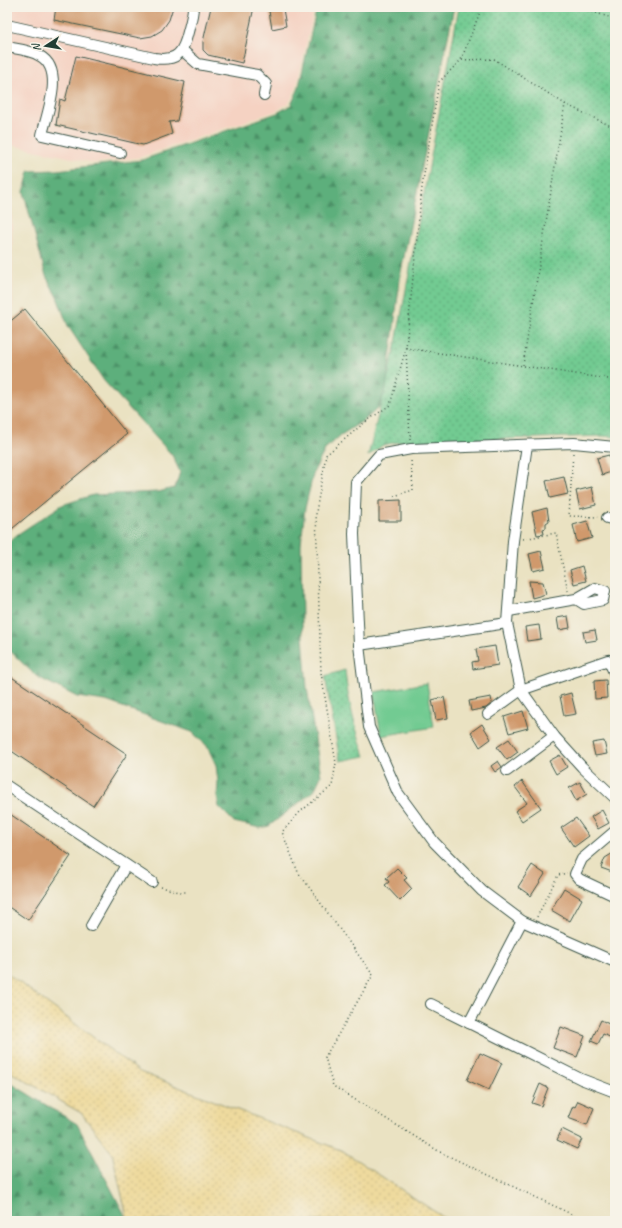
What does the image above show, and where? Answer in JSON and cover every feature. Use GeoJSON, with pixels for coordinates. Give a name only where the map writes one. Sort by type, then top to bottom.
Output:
{"type":"FeatureCollection","features":[{"type":"Feature","properties":{"kind":"street"},"geometry":{"type":"LineString","coordinates":[[7,25],[158,59],[173,58],[182,50],[193,7]]}},
{"type":"Feature","properties":{"kind":"street"},"geometry":{"type":"LineString","coordinates":[[7,47],[41,56],[49,64],[52,70],[54,81],[42,135],[120,153]]}},
{"type":"Feature","properties":{"kind":"street"},"geometry":{"type":"LineString","coordinates":[[182,50],[198,64],[257,75],[266,84],[264,95]]}},
{"type":"Feature","properties":{"kind":"street"},"geometry":{"type":"LineString","coordinates":[[615,447],[574,443],[411,449],[379,455],[356,482],[354,534],[359,645],[368,727],[398,793],[434,842],[482,891],[522,922],[615,962]]}},
{"type":"Feature","properties":{"kind":"street"},"geometry":{"type":"LineString","coordinates":[[527,445],[514,541],[507,623],[521,690],[554,736],[582,767],[615,798]]}},
{"type":"Feature","properties":{"kind":"street"},"geometry":{"type":"LineString","coordinates":[[509,611],[573,600]]}},
{"type":"Feature","properties":{"kind":"street"},"geometry":{"type":"LineString","coordinates":[[359,645],[507,623]]}},
{"type":"Feature","properties":{"kind":"street"},"geometry":{"type":"LineString","coordinates":[[488,714],[521,690],[611,659],[615,674]]}},
{"type":"Feature","properties":{"kind":"street"},"geometry":{"type":"LineString","coordinates":[[507,771],[554,736]]}},
{"type":"Feature","properties":{"kind":"street"},"geometry":{"type":"LineString","coordinates":[[7,786],[152,882]]}},
{"type":"Feature","properties":{"kind":"street"},"geometry":{"type":"LineString","coordinates":[[615,831],[582,858],[575,874],[579,879],[615,896]]}},
{"type":"Feature","properties":{"kind":"street"},"geometry":{"type":"LineString","coordinates":[[91,926],[126,865]]}},
{"type":"Feature","properties":{"kind":"street"},"geometry":{"type":"LineString","coordinates":[[469,1022],[522,922]]}},
{"type":"Feature","properties":{"kind":"street"},"geometry":{"type":"LineString","coordinates":[[431,1004],[581,1079],[615,1092]]}},
{"type":"Feature","properties":{"kind":"path"},"geometry":{"type":"LineString","coordinates":[[394,496],[413,490],[406,348],[422,187],[439,82],[461,60],[482,7]]}},
{"type":"Feature","properties":{"kind":"path"},"geometry":{"type":"LineString","coordinates":[[577,7],[612,18],[615,17]]}},
{"type":"Feature","properties":{"kind":"path"},"geometry":{"type":"LineString","coordinates":[[461,60],[494,59],[565,104],[615,128]]}},
{"type":"Feature","properties":{"kind":"path"},"geometry":{"type":"LineString","coordinates":[[523,365],[565,104]]}},
{"type":"Feature","properties":{"kind":"path"},"geometry":{"type":"LineString","coordinates":[[406,348],[615,380]]}},
{"type":"Feature","properties":{"kind":"path"},"geometry":{"type":"LineString","coordinates":[[406,348],[390,405],[364,423],[326,456],[316,512],[321,673],[336,763],[332,786],[300,812],[282,832],[298,872],[374,975],[325,1056],[333,1086],[440,1152],[581,1221]]}},
{"type":"Feature","properties":{"kind":"path"},"geometry":{"type":"LineString","coordinates":[[574,443],[569,516],[611,519]]}},
{"type":"Feature","properties":{"kind":"path"},"geometry":{"type":"LineString","coordinates":[[514,541],[556,533],[573,600]]}},
{"type":"Feature","properties":{"kind":"path"},"geometry":{"type":"LineString","coordinates":[[533,926],[558,875],[562,873],[575,874]]}},
{"type":"Feature","properties":{"kind":"path"},"geometry":{"type":"LineString","coordinates":[[152,882],[162,888],[188,892]]}},
{"type":"Feature","properties":{"kind":"shaded area"},"geometry":{"type":"Polygon","coordinates":[[[7,7],[315,7],[296,89],[289,103],[276,111],[141,157],[114,161],[95,163],[11,145],[13,318],[7,325],[7,7]]]}},
{"type":"Feature","properties":{"kind":"green space"},"geometry":{"type":"Polygon","coordinates":[[[317,7],[454,7],[401,272],[386,389],[379,407],[366,419],[341,435],[326,448],[314,471],[305,508],[301,544],[302,624],[307,688],[321,776],[314,791],[269,826],[260,828],[234,822],[219,807],[217,796],[218,782],[216,765],[207,746],[192,732],[106,701],[77,697],[36,676],[7,648],[7,543],[62,505],[93,495],[157,492],[175,488],[180,472],[172,455],[104,381],[68,326],[57,297],[46,276],[24,192],[29,171],[57,170],[142,160],[277,113],[291,105],[298,90],[317,7]]]}},
{"type":"Feature","properties":{"kind":"green space"},"geometry":{"type":"Polygon","coordinates":[[[459,7],[615,7],[615,437],[603,436],[398,442],[383,445],[368,456],[396,343],[459,7]]]}},
{"type":"Feature","properties":{"kind":"green space"},"geometry":{"type":"Polygon","coordinates":[[[345,670],[352,714],[365,756],[340,761],[325,676],[345,670]]]}},
{"type":"Feature","properties":{"kind":"green space"},"geometry":{"type":"Polygon","coordinates":[[[427,683],[434,727],[381,736],[374,692],[427,683]]]}},
{"type":"Feature","properties":{"kind":"green space"},"geometry":{"type":"Polygon","coordinates":[[[7,1081],[77,1124],[128,1221],[7,1221],[7,1081]]]}},
{"type":"Feature","properties":{"kind":"sand"},"geometry":{"type":"Polygon","coordinates":[[[7,973],[140,1072],[343,1151],[449,1221],[128,1221],[112,1153],[81,1113],[7,1070],[7,973]]]}},
{"type":"Feature","properties":{"kind":"building"},"geometry":{"type":"Polygon","coordinates":[[[56,7],[173,7],[169,20],[162,30],[152,36],[140,38],[54,20],[56,7]]]}},
{"type":"Feature","properties":{"kind":"building"},"geometry":{"type":"Polygon","coordinates":[[[211,7],[254,7],[242,63],[208,55],[203,50],[203,42],[211,7]]]}},
{"type":"Feature","properties":{"kind":"building"},"geometry":{"type":"Polygon","coordinates":[[[283,9],[286,26],[272,29],[269,11],[283,9]]]}},
{"type":"Feature","properties":{"kind":"building"},"geometry":{"type":"Polygon","coordinates":[[[76,56],[185,82],[177,121],[169,122],[172,134],[143,145],[56,125],[60,99],[65,101],[76,56]]]}},
{"type":"Feature","properties":{"kind":"building"},"geometry":{"type":"Polygon","coordinates":[[[25,309],[127,434],[7,533],[7,324],[25,309]]]}},
{"type":"Feature","properties":{"kind":"building"},"geometry":{"type":"Polygon","coordinates":[[[609,455],[614,471],[602,475],[597,458],[609,455]]]}},
{"type":"Feature","properties":{"kind":"building"},"geometry":{"type":"Polygon","coordinates":[[[564,477],[568,494],[550,498],[546,481],[564,477]]]}},
{"type":"Feature","properties":{"kind":"building"},"geometry":{"type":"Polygon","coordinates":[[[592,487],[596,505],[580,509],[576,491],[592,487]]]}},
{"type":"Feature","properties":{"kind":"building"},"geometry":{"type":"Polygon","coordinates":[[[401,500],[401,521],[379,521],[379,501],[401,500]]]}},
{"type":"Feature","properties":{"kind":"building"},"geometry":{"type":"Polygon","coordinates":[[[547,508],[549,521],[546,523],[546,528],[543,529],[544,534],[537,535],[532,512],[547,508]]]}},
{"type":"Feature","properties":{"kind":"building"},"geometry":{"type":"Polygon","coordinates":[[[587,521],[592,538],[577,542],[573,525],[587,521]]]}},
{"type":"Feature","properties":{"kind":"building"},"geometry":{"type":"Polygon","coordinates":[[[541,551],[545,568],[533,571],[529,554],[541,551]]]}},
{"type":"Feature","properties":{"kind":"building"},"geometry":{"type":"Polygon","coordinates":[[[582,566],[586,581],[574,584],[570,570],[582,566]]]}},
{"type":"Feature","properties":{"kind":"building"},"geometry":{"type":"Polygon","coordinates":[[[529,581],[543,582],[546,594],[532,598],[529,581]]]}},
{"type":"Feature","properties":{"kind":"building"},"geometry":{"type":"Polygon","coordinates":[[[568,616],[570,628],[559,630],[557,618],[568,616]]]}},
{"type":"Feature","properties":{"kind":"building"},"geometry":{"type":"Polygon","coordinates":[[[539,625],[541,639],[527,641],[525,627],[539,625]]]}},
{"type":"Feature","properties":{"kind":"building"},"geometry":{"type":"Polygon","coordinates":[[[595,630],[597,640],[585,642],[583,632],[595,630]]]}},
{"type":"Feature","properties":{"kind":"building"},"geometry":{"type":"Polygon","coordinates":[[[495,646],[498,665],[473,669],[472,662],[478,661],[476,649],[495,646]]]}},
{"type":"Feature","properties":{"kind":"building"},"geometry":{"type":"Polygon","coordinates":[[[7,674],[127,754],[93,806],[7,748],[7,674]]]}},
{"type":"Feature","properties":{"kind":"building"},"geometry":{"type":"Polygon","coordinates":[[[606,680],[607,698],[595,699],[594,681],[606,680]]]}},
{"type":"Feature","properties":{"kind":"building"},"geometry":{"type":"Polygon","coordinates":[[[571,693],[576,714],[564,716],[560,696],[571,693]]]}},
{"type":"Feature","properties":{"kind":"building"},"geometry":{"type":"Polygon","coordinates":[[[444,697],[448,718],[436,720],[432,700],[444,697]]]}},
{"type":"Feature","properties":{"kind":"building"},"geometry":{"type":"Polygon","coordinates":[[[491,697],[492,703],[486,708],[471,711],[469,701],[491,697]]]}},
{"type":"Feature","properties":{"kind":"building"},"geometry":{"type":"Polygon","coordinates":[[[523,711],[528,728],[509,733],[504,717],[523,711]]]}},
{"type":"Feature","properties":{"kind":"building"},"geometry":{"type":"Polygon","coordinates":[[[482,724],[491,739],[480,747],[471,732],[482,724]]]}},
{"type":"Feature","properties":{"kind":"building"},"geometry":{"type":"Polygon","coordinates":[[[509,739],[518,752],[507,760],[497,747],[509,739]]]}},
{"type":"Feature","properties":{"kind":"building"},"geometry":{"type":"Polygon","coordinates":[[[604,741],[607,754],[595,756],[592,743],[604,741]]]}},
{"type":"Feature","properties":{"kind":"building"},"geometry":{"type":"Polygon","coordinates":[[[560,755],[567,767],[556,774],[549,761],[560,755]]]}},
{"type":"Feature","properties":{"kind":"building"},"geometry":{"type":"Polygon","coordinates":[[[498,761],[502,767],[495,772],[491,766],[498,761]]]}},
{"type":"Feature","properties":{"kind":"building"},"geometry":{"type":"Polygon","coordinates":[[[522,781],[541,808],[522,821],[515,811],[527,803],[515,787],[522,781]]]}},
{"type":"Feature","properties":{"kind":"building"},"geometry":{"type":"Polygon","coordinates":[[[580,782],[587,794],[576,801],[569,788],[580,782]]]}},
{"type":"Feature","properties":{"kind":"building"},"geometry":{"type":"Polygon","coordinates":[[[602,810],[609,823],[598,829],[591,817],[602,810]]]}},
{"type":"Feature","properties":{"kind":"building"},"geometry":{"type":"Polygon","coordinates":[[[7,812],[71,856],[28,920],[7,906],[7,812]]]}},
{"type":"Feature","properties":{"kind":"building"},"geometry":{"type":"Polygon","coordinates":[[[576,818],[589,836],[574,847],[561,828],[576,818]]]}},
{"type":"Feature","properties":{"kind":"building"},"geometry":{"type":"Polygon","coordinates":[[[615,852],[615,873],[601,868],[605,858],[615,852]]]}},
{"type":"Feature","properties":{"kind":"building"},"geometry":{"type":"Polygon","coordinates":[[[532,865],[545,874],[531,896],[518,887],[532,865]]]}},
{"type":"Feature","properties":{"kind":"building"},"geometry":{"type":"Polygon","coordinates":[[[397,868],[407,878],[404,880],[412,889],[400,901],[385,885],[389,882],[386,878],[397,868]]]}},
{"type":"Feature","properties":{"kind":"building"},"geometry":{"type":"Polygon","coordinates":[[[564,888],[582,899],[570,921],[551,910],[564,888]]]}},
{"type":"Feature","properties":{"kind":"building"},"geometry":{"type":"Polygon","coordinates":[[[601,1020],[615,1027],[615,1031],[612,1038],[603,1034],[598,1044],[591,1041],[601,1020]]]}},
{"type":"Feature","properties":{"kind":"building"},"geometry":{"type":"Polygon","coordinates":[[[561,1027],[585,1036],[577,1057],[553,1048],[561,1027]]]}},
{"type":"Feature","properties":{"kind":"building"},"geometry":{"type":"Polygon","coordinates":[[[480,1053],[502,1063],[489,1090],[467,1080],[480,1053]]]}},
{"type":"Feature","properties":{"kind":"building"},"geometry":{"type":"Polygon","coordinates":[[[540,1084],[548,1088],[541,1106],[532,1103],[540,1084]]]}},
{"type":"Feature","properties":{"kind":"building"},"geometry":{"type":"Polygon","coordinates":[[[578,1101],[594,1108],[587,1125],[568,1118],[573,1106],[575,1107],[578,1101]]]}},
{"type":"Feature","properties":{"kind":"building"},"geometry":{"type":"Polygon","coordinates":[[[562,1129],[582,1139],[577,1149],[557,1140],[562,1129]]]}}]}
